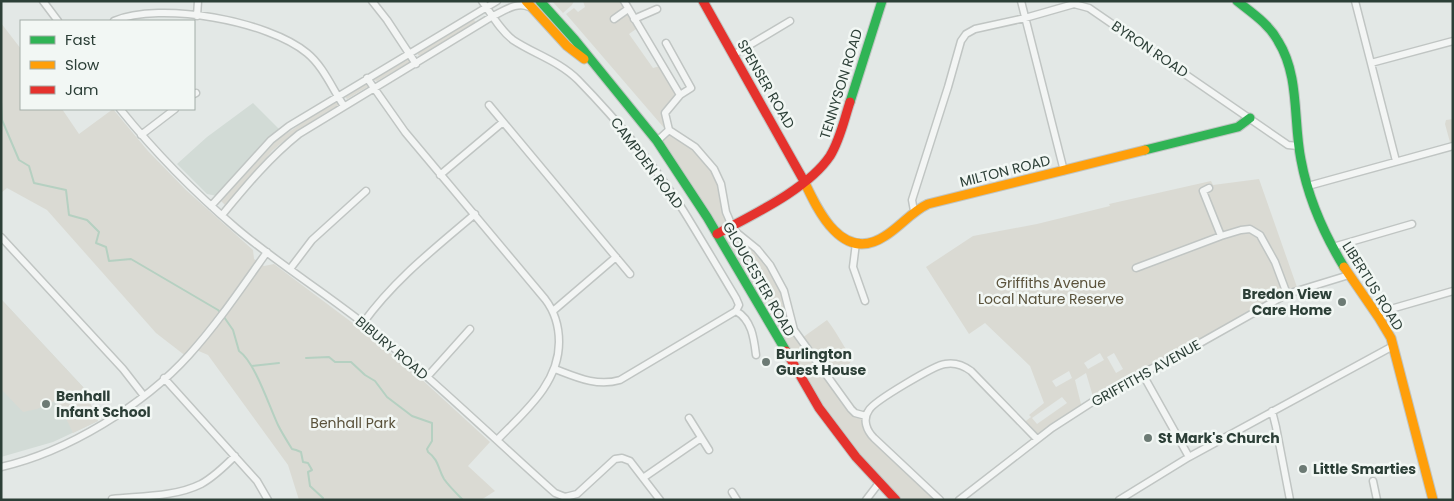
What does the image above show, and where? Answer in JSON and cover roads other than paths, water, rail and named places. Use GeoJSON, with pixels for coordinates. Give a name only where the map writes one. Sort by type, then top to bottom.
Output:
{"type":"FeatureCollection","features":[{"type":"Feature","properties":{"kind":"main road","name":"GLOUCESTER ROAD"},"geometry":{"type":"LineString","coordinates":[[526,1],[567,46],[599,71]]}},
{"type":"Feature","properties":{"kind":"main road","name":"GLOUCESTER ROAD"},"geometry":{"type":"LineString","coordinates":[[540,1],[575,40],[657,141],[684,180],[717,234],[819,408],[843,441],[896,500]]}},
{"type":"Feature","properties":{"kind":"main road","name":"SPENSER ROAD"},"geometry":{"type":"LineString","coordinates":[[703,1],[805,181]]}},
{"type":"Feature","properties":{"kind":"main road","name":"TENNYSON ROAD"},"geometry":{"type":"LineString","coordinates":[[717,234],[805,181],[820,169],[835,149],[882,1]]}},
{"type":"Feature","properties":{"kind":"main road"},"geometry":{"type":"LineString","coordinates":[[1236,1],[1268,28],[1286,57],[1290,73],[1298,146]]}},
{"type":"Feature","properties":{"kind":"main road","name":"MILTON ROAD"},"geometry":{"type":"LineString","coordinates":[[856,243],[872,243],[883,239],[892,233],[903,219],[928,204],[1238,127],[1250,118]]}},
{"type":"Feature","properties":{"kind":"main road","name":"LIBERTUS ROAD"},"geometry":{"type":"LineString","coordinates":[[1298,146],[1308,186],[1318,215],[1333,247],[1386,329],[1393,346],[1433,500]]}},
{"type":"Feature","properties":{"kind":"main road"},"geometry":{"type":"LineString","coordinates":[[805,181],[821,214],[831,228],[840,236],[856,243]]}},
{"type":"Feature","properties":{"kind":"street"},"geometry":{"type":"LineString","coordinates":[[43,1],[57,20]]}},
{"type":"Feature","properties":{"kind":"street"},"geometry":{"type":"LineString","coordinates":[[197,16],[198,1]]}},
{"type":"Feature","properties":{"kind":"street"},"geometry":{"type":"LineString","coordinates":[[372,1],[416,64]]}},
{"type":"Feature","properties":{"kind":"street"},"geometry":{"type":"LineString","coordinates":[[211,206],[279,133],[409,54],[484,4],[497,1]]}},
{"type":"Feature","properties":{"kind":"street"},"geometry":{"type":"LineString","coordinates":[[1021,1],[1064,171]]}},
{"type":"Feature","properties":{"kind":"street"},"geometry":{"type":"LineString","coordinates":[[1355,1],[1396,161]]}},
{"type":"Feature","properties":{"kind":"street","name":"CAMPDEN ROAD"},"geometry":{"type":"LineString","coordinates":[[484,4],[502,29],[514,40],[554,61],[574,76],[593,95],[642,154],[682,209],[736,298],[739,304],[736,311],[746,318],[752,334],[756,355]]}},
{"type":"Feature","properties":{"kind":"street"},"geometry":{"type":"LineString","coordinates":[[222,215],[279,150],[299,134],[493,16],[516,5],[524,4],[533,9]]}},
{"type":"Feature","properties":{"kind":"street"},"geometry":{"type":"LineString","coordinates":[[614,19],[627,4],[634,19],[680,95]]}},
{"type":"Feature","properties":{"kind":"street","name":"BYRON ROAD"},"geometry":{"type":"LineString","coordinates":[[914,211],[912,200],[962,38],[975,29],[1025,18],[1074,4],[1086,6],[1288,145],[1298,146]]}},
{"type":"Feature","properties":{"kind":"street"},"geometry":{"type":"LineString","coordinates":[[634,19],[657,9]]}},
{"type":"Feature","properties":{"kind":"street"},"geometry":{"type":"LineString","coordinates":[[117,20],[148,13],[197,16],[243,24],[288,40],[315,61],[344,106]]}},
{"type":"Feature","properties":{"kind":"street"},"geometry":{"type":"LineString","coordinates":[[733,54],[790,21]]}},
{"type":"Feature","properties":{"kind":"street"},"geometry":{"type":"LineString","coordinates":[[1371,63],[1453,41]]}},
{"type":"Feature","properties":{"kind":"street"},"geometry":{"type":"LineString","coordinates":[[666,43],[691,88],[680,95],[664,113],[670,130],[695,147],[714,169],[721,184],[726,212],[732,226],[736,232],[757,249],[776,275],[786,298],[797,335],[851,409],[855,413],[866,416]]}},
{"type":"Feature","properties":{"kind":"street"},"geometry":{"type":"LineString","coordinates":[[367,78],[405,132],[545,298],[558,324],[558,352],[555,369],[542,392],[497,440]]}},
{"type":"Feature","properties":{"kind":"street"},"geometry":{"type":"LineString","coordinates":[[489,105],[630,274]]}},
{"type":"Feature","properties":{"kind":"street","name":"BIBURY ROAD"},"geometry":{"type":"LineString","coordinates":[[121,110],[141,135],[211,206],[267,252],[363,323],[427,377],[555,493],[564,499]]}},
{"type":"Feature","properties":{"kind":"street"},"geometry":{"type":"LineString","coordinates":[[141,135],[174,110]]}},
{"type":"Feature","properties":{"kind":"street"},"geometry":{"type":"LineString","coordinates":[[440,174],[503,122]]}},
{"type":"Feature","properties":{"kind":"street"},"geometry":{"type":"LineString","coordinates":[[657,141],[670,130]]}},
{"type":"Feature","properties":{"kind":"street"},"geometry":{"type":"LineString","coordinates":[[1308,186],[1453,146]]}},
{"type":"Feature","properties":{"kind":"street"},"geometry":{"type":"LineString","coordinates":[[1209,188],[1203,191],[1221,236]]}},
{"type":"Feature","properties":{"kind":"street"},"geometry":{"type":"LineString","coordinates":[[290,269],[312,240],[366,191]]}},
{"type":"Feature","properties":{"kind":"street"},"geometry":{"type":"LineString","coordinates":[[363,323],[404,274],[475,214]]}},
{"type":"Feature","properties":{"kind":"street"},"geometry":{"type":"LineString","coordinates":[[1333,247],[1412,224]]}},
{"type":"Feature","properties":{"kind":"street"},"geometry":{"type":"LineString","coordinates":[[1136,268],[1221,236],[1250,229],[1258,233],[1275,262],[1287,294]]}},
{"type":"Feature","properties":{"kind":"street"},"geometry":{"type":"LineString","coordinates":[[1,237],[123,369],[144,396]]}},
{"type":"Feature","properties":{"kind":"street"},"geometry":{"type":"LineString","coordinates":[[856,243],[853,267],[865,301]]}},
{"type":"Feature","properties":{"kind":"street"},"geometry":{"type":"LineString","coordinates":[[1,467],[70,442],[144,396],[197,346],[267,252]]}},
{"type":"Feature","properties":{"kind":"street"},"geometry":{"type":"LineString","coordinates":[[553,311],[616,257]]}},
{"type":"Feature","properties":{"kind":"street","name":"GRIFFITHS AVENUE"},"geometry":{"type":"LineString","coordinates":[[959,500],[1037,439],[1094,400],[1287,294],[1349,274]]}},
{"type":"Feature","properties":{"kind":"street"},"geometry":{"type":"LineString","coordinates":[[1376,313],[1453,291]]}},
{"type":"Feature","properties":{"kind":"street"},"geometry":{"type":"LineString","coordinates":[[555,369],[592,382],[609,383],[620,380],[736,311]]}},
{"type":"Feature","properties":{"kind":"street"},"geometry":{"type":"LineString","coordinates":[[427,377],[470,329]]}},
{"type":"Feature","properties":{"kind":"street"},"geometry":{"type":"LineString","coordinates":[[1119,500],[1189,457],[1393,346]]}},
{"type":"Feature","properties":{"kind":"street"},"geometry":{"type":"LineString","coordinates":[[940,500],[871,435],[867,427],[866,416],[873,405],[909,382],[938,366],[952,363],[962,366],[971,371],[1037,439]]}},
{"type":"Feature","properties":{"kind":"street"},"geometry":{"type":"LineString","coordinates":[[1142,373],[1189,457]]}},
{"type":"Feature","properties":{"kind":"street"},"geometry":{"type":"LineString","coordinates":[[164,378],[257,481],[268,500]]}},
{"type":"Feature","properties":{"kind":"street"},"geometry":{"type":"LineString","coordinates":[[1272,411],[1290,500]]}},
{"type":"Feature","properties":{"kind":"street"},"geometry":{"type":"LineString","coordinates":[[689,418],[709,450]]}},
{"type":"Feature","properties":{"kind":"street"},"geometry":{"type":"LineString","coordinates":[[643,478],[701,438]]}},
{"type":"Feature","properties":{"kind":"street"},"geometry":{"type":"LineString","coordinates":[[112,499],[176,492],[191,488],[206,481],[235,456]]}},
{"type":"Feature","properties":{"kind":"street"},"geometry":{"type":"LineString","coordinates":[[564,499],[577,494],[618,458],[625,458],[630,461],[660,500]]}},
{"type":"Feature","properties":{"kind":"street"},"geometry":{"type":"LineString","coordinates":[[1374,482],[1377,500]]}},
{"type":"Feature","properties":{"kind":"street"},"geometry":{"type":"LineString","coordinates":[[866,500],[879,483]]}},
{"type":"Feature","properties":{"kind":"street"},"geometry":{"type":"LineString","coordinates":[[732,492],[738,500]]}},
{"type":"Feature","properties":{"kind":"waterway"},"geometry":{"type":"LineString","coordinates":[[1,102],[2,120],[19,160],[29,166],[34,183],[66,190],[69,215],[87,220],[99,232],[96,243],[106,247],[109,261],[131,259],[221,313]]}},
{"type":"Feature","properties":{"kind":"waterway"},"geometry":{"type":"LineString","coordinates":[[224,317],[233,330],[239,351],[256,374],[283,434],[292,449],[301,452],[303,462],[308,463],[312,470],[308,472],[310,486],[323,498]]}},
{"type":"Feature","properties":{"kind":"waterway"},"geometry":{"type":"LineString","coordinates":[[306,358],[329,357],[335,362],[351,362],[365,375],[375,381],[387,397],[412,416],[432,423],[432,441],[427,449],[428,452],[436,461],[446,481],[463,500]]}},
{"type":"Feature","properties":{"kind":"waterway"},"geometry":{"type":"LineString","coordinates":[[252,366],[279,363]]}},
{"type":"Feature","properties":{"kind":"place","name":"Bredon View Care Home"},"geometry":{"type":"Point","coordinates":[1342,302]}},
{"type":"Feature","properties":{"kind":"place","name":"Burlington Guest House"},"geometry":{"type":"Point","coordinates":[766,362]}},
{"type":"Feature","properties":{"kind":"place","name":"Benhall Infant School"},"geometry":{"type":"Point","coordinates":[46,404]}},
{"type":"Feature","properties":{"kind":"place","name":"St Mark's Church"},"geometry":{"type":"Point","coordinates":[1148,438]}},
{"type":"Feature","properties":{"kind":"place","name":"Little Smarties"},"geometry":{"type":"Point","coordinates":[1303,469]}},
{"type":"Feature","properties":{"kind":"park label","name":"Griffiths Avenue Local Nature Reserve"},"geometry":{"type":"Point","coordinates":[1051,292]}},
{"type":"Feature","properties":{"kind":"park label","name":"Benhall Park"},"geometry":{"type":"Point","coordinates":[353,423]}}]}
